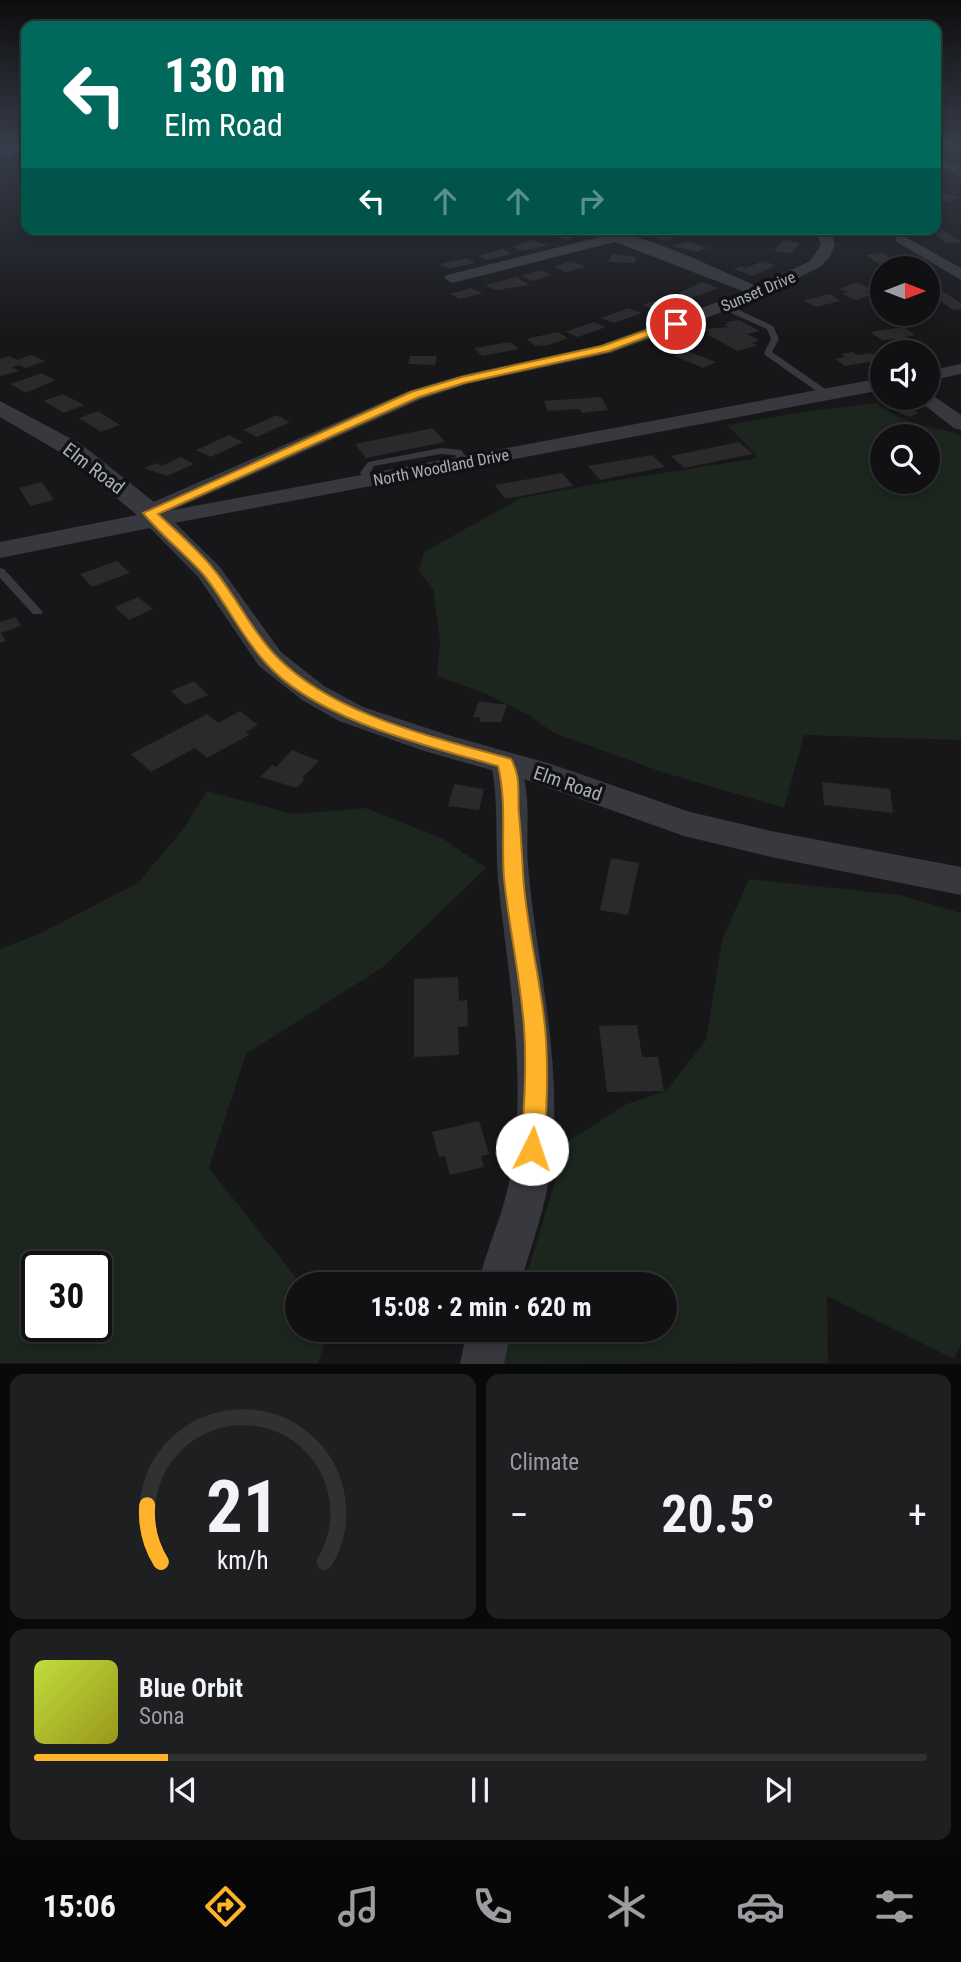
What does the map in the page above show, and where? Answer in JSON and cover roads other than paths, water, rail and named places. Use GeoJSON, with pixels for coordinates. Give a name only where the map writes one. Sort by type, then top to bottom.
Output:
{"type":"FeatureCollection","features":[{"type":"Feature","properties":{"kind":"street"},"geometry":{"type":"LineString","coordinates":[[610,235],[666,254],[758,292]]}},
{"type":"Feature","properties":{"kind":"street","name":"Sunset Drive"},"geometry":{"type":"LineString","coordinates":[[153,516],[415,395],[462,380],[605,349],[758,292],[807,270],[822,258],[828,245],[825,235]]}},
{"type":"Feature","properties":{"kind":"street"},"geometry":{"type":"LineString","coordinates":[[452,278],[616,237]]}},
{"type":"Feature","properties":{"kind":"street"},"geometry":{"type":"LineString","coordinates":[[902,239],[961,275]]}},
{"type":"Feature","properties":{"kind":"street"},"geometry":{"type":"LineString","coordinates":[[940,373],[961,369]]}},
{"type":"Feature","properties":{"kind":"street","name":"North Woodland Drive"},"geometry":{"type":"LineString","coordinates":[[0,550],[153,516],[372,481],[426,462],[465,463],[870,386]]}},
{"type":"Feature","properties":{"kind":"street","name":"Elm Road"},"geometry":{"type":"LineString","coordinates":[[0,408],[72,449],[153,516],[209,572],[270,659],[289,676],[351,714],[436,743],[539,772],[684,823],[782,846],[961,881]]}},
{"type":"Feature","properties":{"kind":"street"},"geometry":{"type":"LineString","coordinates":[[940,408],[961,424]]}},
{"type":"Feature","properties":{"kind":"street"},"geometry":{"type":"LineString","coordinates":[[502,1272],[531,1172],[538,1078],[534,1025],[513,876],[513,831],[510,815],[512,786],[505,763]]}},
{"type":"Feature","properties":{"kind":"street"},"geometry":{"type":"LineString","coordinates":[[482,1363],[486,1342]]}},
{"type":"Feature","properties":{"kind":"lane"},"geometry":{"type":"LineString","coordinates":[[723,306],[770,328],[775,339],[768,351],[770,355],[828,394]]}},
{"type":"Feature","properties":{"kind":"lane"},"geometry":{"type":"LineString","coordinates":[[0,572],[37,612]]}}]}
